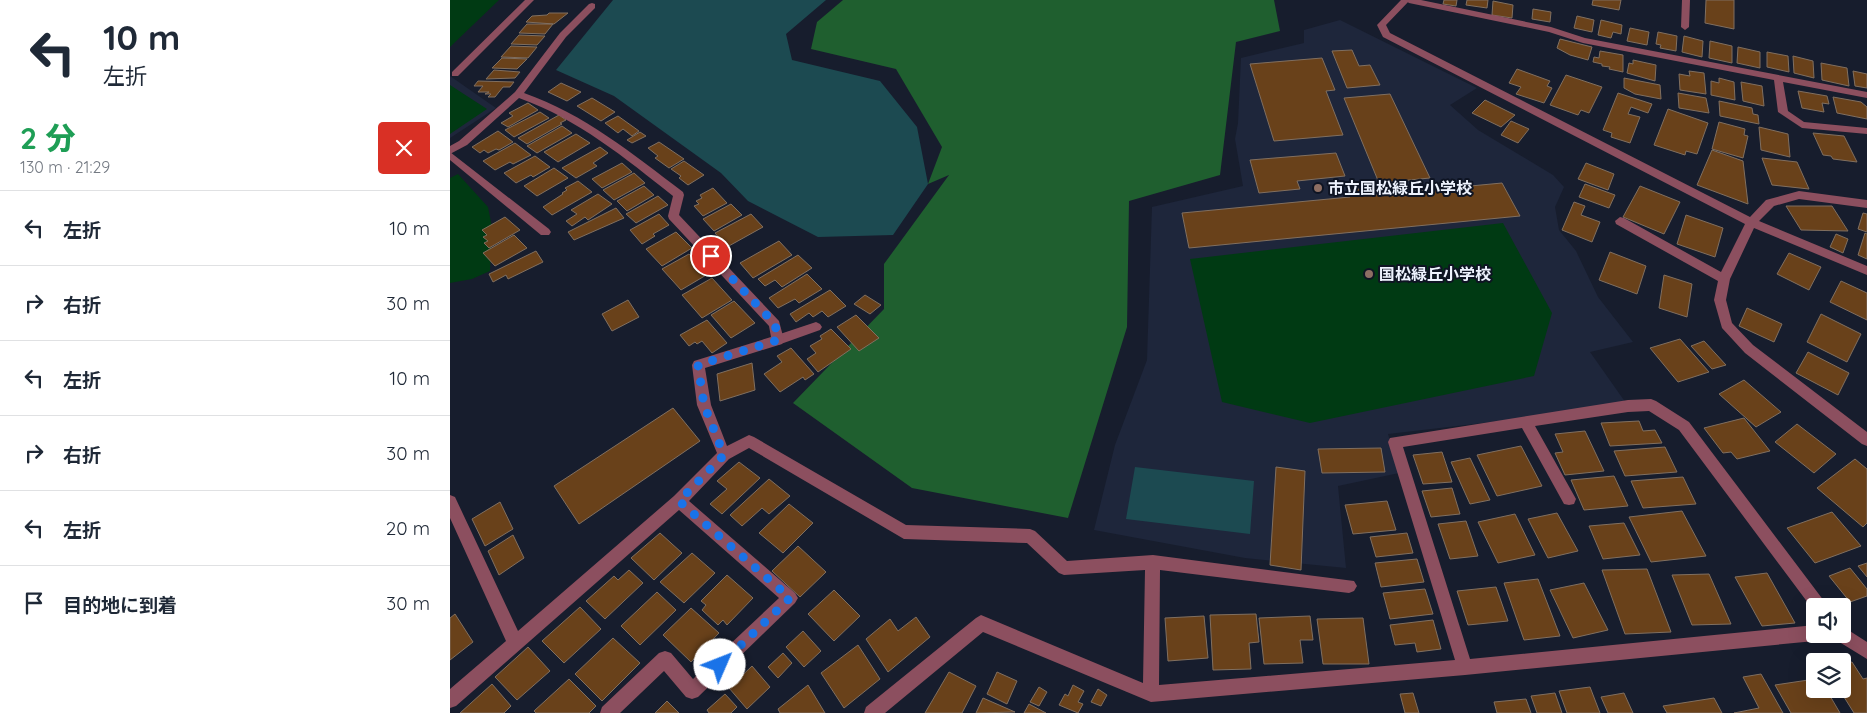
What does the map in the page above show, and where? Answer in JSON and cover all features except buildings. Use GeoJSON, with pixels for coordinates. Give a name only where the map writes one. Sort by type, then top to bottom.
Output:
{"type":"FeatureCollection","features":[{"type":"Feature","properties":{"kind":"street"},"geometry":{"type":"LineString","coordinates":[[455,74],[530,0]]}},
{"type":"Feature","properties":{"kind":"street"},"geometry":{"type":"LineString","coordinates":[[1867,95],[1583,40],[1551,30],[1407,0],[1381,25],[1386,35],[1751,222],[1867,271]]}},
{"type":"Feature","properties":{"kind":"street"},"geometry":{"type":"LineString","coordinates":[[1685,27],[1686,0]]}},
{"type":"Feature","properties":{"kind":"street"},"geometry":{"type":"LineString","coordinates":[[450,151],[463,143],[518,94],[563,35],[592,6]]}},
{"type":"Feature","properties":{"kind":"street"},"geometry":{"type":"LineString","coordinates":[[1778,77],[1783,112],[1802,125],[1867,132]]}},
{"type":"Feature","properties":{"kind":"street"},"geometry":{"type":"LineString","coordinates":[[518,94],[534,98],[570,117],[626,153],[678,195],[673,216],[775,324],[778,340]]}},
{"type":"Feature","properties":{"kind":"street"},"geometry":{"type":"LineString","coordinates":[[450,155],[545,232]]}},
{"type":"Feature","properties":{"kind":"street"},"geometry":{"type":"LineString","coordinates":[[1867,204],[1799,195],[1770,203],[1751,222],[1724,279],[1720,300],[1726,325],[1748,349],[1867,440]]}},
{"type":"Feature","properties":{"kind":"street"},"geometry":{"type":"LineString","coordinates":[[1620,221],[1724,279]]}},
{"type":"Feature","properties":{"kind":"street"},"geometry":{"type":"LineString","coordinates":[[724,455],[704,405],[698,365],[816,327]]}},
{"type":"Feature","properties":{"kind":"street"},"geometry":{"type":"LineString","coordinates":[[1465,666],[1395,442],[1628,406],[1651,405],[1684,426],[1813,598]]}},
{"type":"Feature","properties":{"kind":"street"},"geometry":{"type":"LineString","coordinates":[[1526,422],[1569,500]]}},
{"type":"Feature","properties":{"kind":"street"},"geometry":{"type":"LineString","coordinates":[[450,700],[679,501],[724,455],[749,441],[904,532],[1030,536],[1064,568],[1152,562],[1349,586]]}},
{"type":"Feature","properties":{"kind":"street"},"geometry":{"type":"LineString","coordinates":[[608,713],[665,659],[692,692],[790,598],[679,501]]}},
{"type":"Feature","properties":{"kind":"street"},"geometry":{"type":"LineString","coordinates":[[450,502],[516,644]]}},
{"type":"Feature","properties":{"kind":"street"},"geometry":{"type":"LineString","coordinates":[[1151,694],[1152,562]]}},
{"type":"Feature","properties":{"kind":"street"},"geometry":{"type":"LineString","coordinates":[[872,713],[981,623],[1151,694],[1806,634]]}},
{"type":"Feature","properties":{"kind":"street"},"geometry":{"type":"LineString","coordinates":[[1851,640],[1867,651]]}},
{"type":"Feature","properties":{"kind":"shaded area"},"geometry":{"type":"Polygon","coordinates":[[[613,0],[826,0],[786,34],[792,60],[880,81],[917,127],[928,184],[893,235],[818,237],[748,201],[721,173],[614,96],[556,70],[613,0]]]}},
{"type":"Feature","properties":{"kind":"shaded area","name":"国松緑丘小学校"},"geometry":{"type":"Polygon","coordinates":[[[1340,20],[1477,88],[1450,105],[1478,130],[1553,175],[1564,187],[1555,207],[1559,230],[1576,251],[1598,297],[1633,342],[1590,352],[1628,406],[1388,434],[1399,473],[1338,486],[1346,568],[1245,558],[1094,530],[1115,445],[1147,360],[1152,207],[1243,186],[1235,139],[1238,123],[1241,58],[1304,43],[1304,30],[1340,20]]]}},
{"type":"Feature","properties":{"kind":"shaded area"},"geometry":{"type":"Polygon","coordinates":[[[450,76],[496,108],[450,138],[450,76]]]}},
{"type":"Feature","properties":{"kind":"shaded area"},"geometry":{"type":"Polygon","coordinates":[[[1135,467],[1254,481],[1250,534],[1126,519],[1135,467]]]}},
{"type":"Feature","properties":{"kind":"green space"},"geometry":{"type":"Polygon","coordinates":[[[450,0],[499,0],[450,47],[450,0]]]}},
{"type":"Feature","properties":{"kind":"green space"},"geometry":{"type":"Polygon","coordinates":[[[843,0],[1274,0],[1280,31],[1236,42],[1220,175],[1129,201],[1127,327],[1068,518],[912,488],[793,403],[884,309],[884,264],[949,175],[928,184],[942,147],[896,69],[811,49],[817,22],[843,0]]]}},
{"type":"Feature","properties":{"kind":"green space"},"geometry":{"type":"Polygon","coordinates":[[[450,85],[487,109],[450,134],[450,85]]]}},
{"type":"Feature","properties":{"kind":"green space"},"geometry":{"type":"Polygon","coordinates":[[[458,174],[488,207],[492,227],[490,271],[472,279],[450,283],[450,178],[458,174]]]}},
{"type":"Feature","properties":{"kind":"green space"},"geometry":{"type":"Polygon","coordinates":[[[1503,223],[1552,313],[1534,376],[1310,423],[1222,402],[1190,259],[1503,223]]]}},
{"type":"Feature","properties":{"kind":"place","name":"市立国松緑丘小学校"},"geometry":{"type":"Point","coordinates":[1318,188]}},
{"type":"Feature","properties":{"kind":"place","name":"国松緑丘小学校"},"geometry":{"type":"Point","coordinates":[1369,274]}},
{"type":"Feature","properties":{"kind":"route"},"geometry":{"type":"LineString","coordinates":[[711,256],[775,324],[778,340],[698,365],[704,405],[724,455],[679,501],[790,598],[720,665]]}}]}
